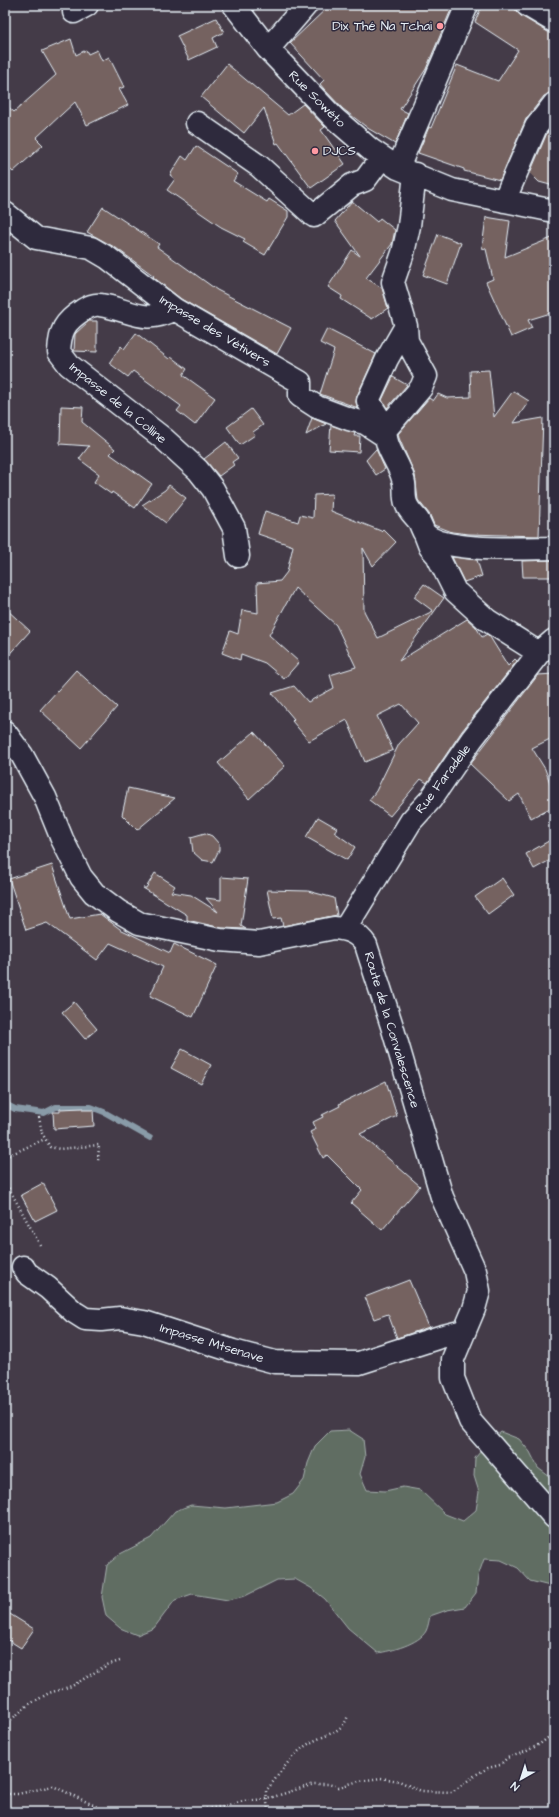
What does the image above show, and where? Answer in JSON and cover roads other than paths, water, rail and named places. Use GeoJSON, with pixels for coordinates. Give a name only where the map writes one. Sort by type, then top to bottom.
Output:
{"type":"FeatureCollection","features":[{"type":"Feature","properties":{"kind":"street","name":"Rue Sowéto"},"geometry":{"type":"LineString","coordinates":[[234,5],[268,49],[334,118],[370,150],[398,166],[452,190],[554,211]]}},
{"type":"Feature","properties":{"kind":"street"},"geometry":{"type":"LineString","coordinates":[[268,49],[306,5]]}},
{"type":"Feature","properties":{"kind":"street"},"geometry":{"type":"LineString","coordinates":[[386,432],[421,388],[426,376],[407,341],[406,326],[393,282],[403,253],[409,226],[398,166],[467,5]]}},
{"type":"Feature","properties":{"kind":"street"},"geometry":{"type":"LineString","coordinates":[[527,5],[554,21]]}},
{"type":"Feature","properties":{"kind":"street"},"geometry":{"type":"LineString","coordinates":[[504,201],[536,127],[554,104]]}},
{"type":"Feature","properties":{"kind":"street"},"geometry":{"type":"LineString","coordinates":[[198,122],[259,166],[314,216],[352,184],[398,166]]}},
{"type":"Feature","properties":{"kind":"street","name":"Impasse des Vétivers"},"geometry":{"type":"LineString","coordinates":[[5,213],[36,238],[91,248],[108,258],[174,309],[300,382],[300,396],[317,407],[349,419],[365,423],[386,432]]}},
{"type":"Feature","properties":{"kind":"street","name":"Impasse de la Colline"},"geometry":{"type":"LineString","coordinates":[[174,309],[153,317],[136,315],[99,304],[90,306],[74,316],[65,324],[60,338],[59,352],[69,365],[158,435],[198,470],[213,490],[234,528],[238,556]]}},
{"type":"Feature","properties":{"kind":"street"},"geometry":{"type":"LineString","coordinates":[[406,326],[387,359],[368,401],[386,432],[388,447],[404,481],[406,505],[419,521],[430,547],[437,555],[456,591],[487,620],[547,647]]}},
{"type":"Feature","properties":{"kind":"street"},"geometry":{"type":"LineString","coordinates":[[425,534],[441,542],[465,546],[510,549],[554,548]]}},
{"type":"Feature","properties":{"kind":"street","name":"Rue Faradelle"},"geometry":{"type":"LineString","coordinates":[[345,929],[384,862],[411,821],[431,799],[472,739],[547,647]]}},
{"type":"Feature","properties":{"kind":"street"},"geometry":{"type":"LineString","coordinates":[[5,732],[22,756],[45,797],[62,839],[81,877],[94,893],[118,911],[139,923],[220,940],[259,943],[320,930],[345,929]]}},
{"type":"Feature","properties":{"kind":"street","name":"Route de la Convalescence"},"geometry":{"type":"LineString","coordinates":[[345,929],[360,936],[366,945],[392,1026],[442,1197],[475,1272],[479,1292],[474,1309],[453,1359],[453,1378],[470,1421],[554,1517]]}},
{"type":"Feature","properties":{"kind":"street","name":"Impasse Mtsenave"},"geometry":{"type":"LineString","coordinates":[[23,1267],[27,1273],[48,1288],[74,1312],[86,1319],[101,1320],[120,1318],[144,1322],[232,1351],[275,1362],[359,1363],[464,1331]]}},
{"type":"Feature","properties":{"kind":"waterway"},"geometry":{"type":"LineString","coordinates":[[5,1104],[15,1109],[44,1113],[56,1107],[91,1107],[104,1112],[150,1138]]}},
{"type":"Feature","properties":{"kind":"place","name":"Dix Thé Na Tchai"},"geometry":{"type":"Point","coordinates":[440,26]}},
{"type":"Feature","properties":{"kind":"place","name":"DJCS"},"geometry":{"type":"Point","coordinates":[315,151]}}]}
